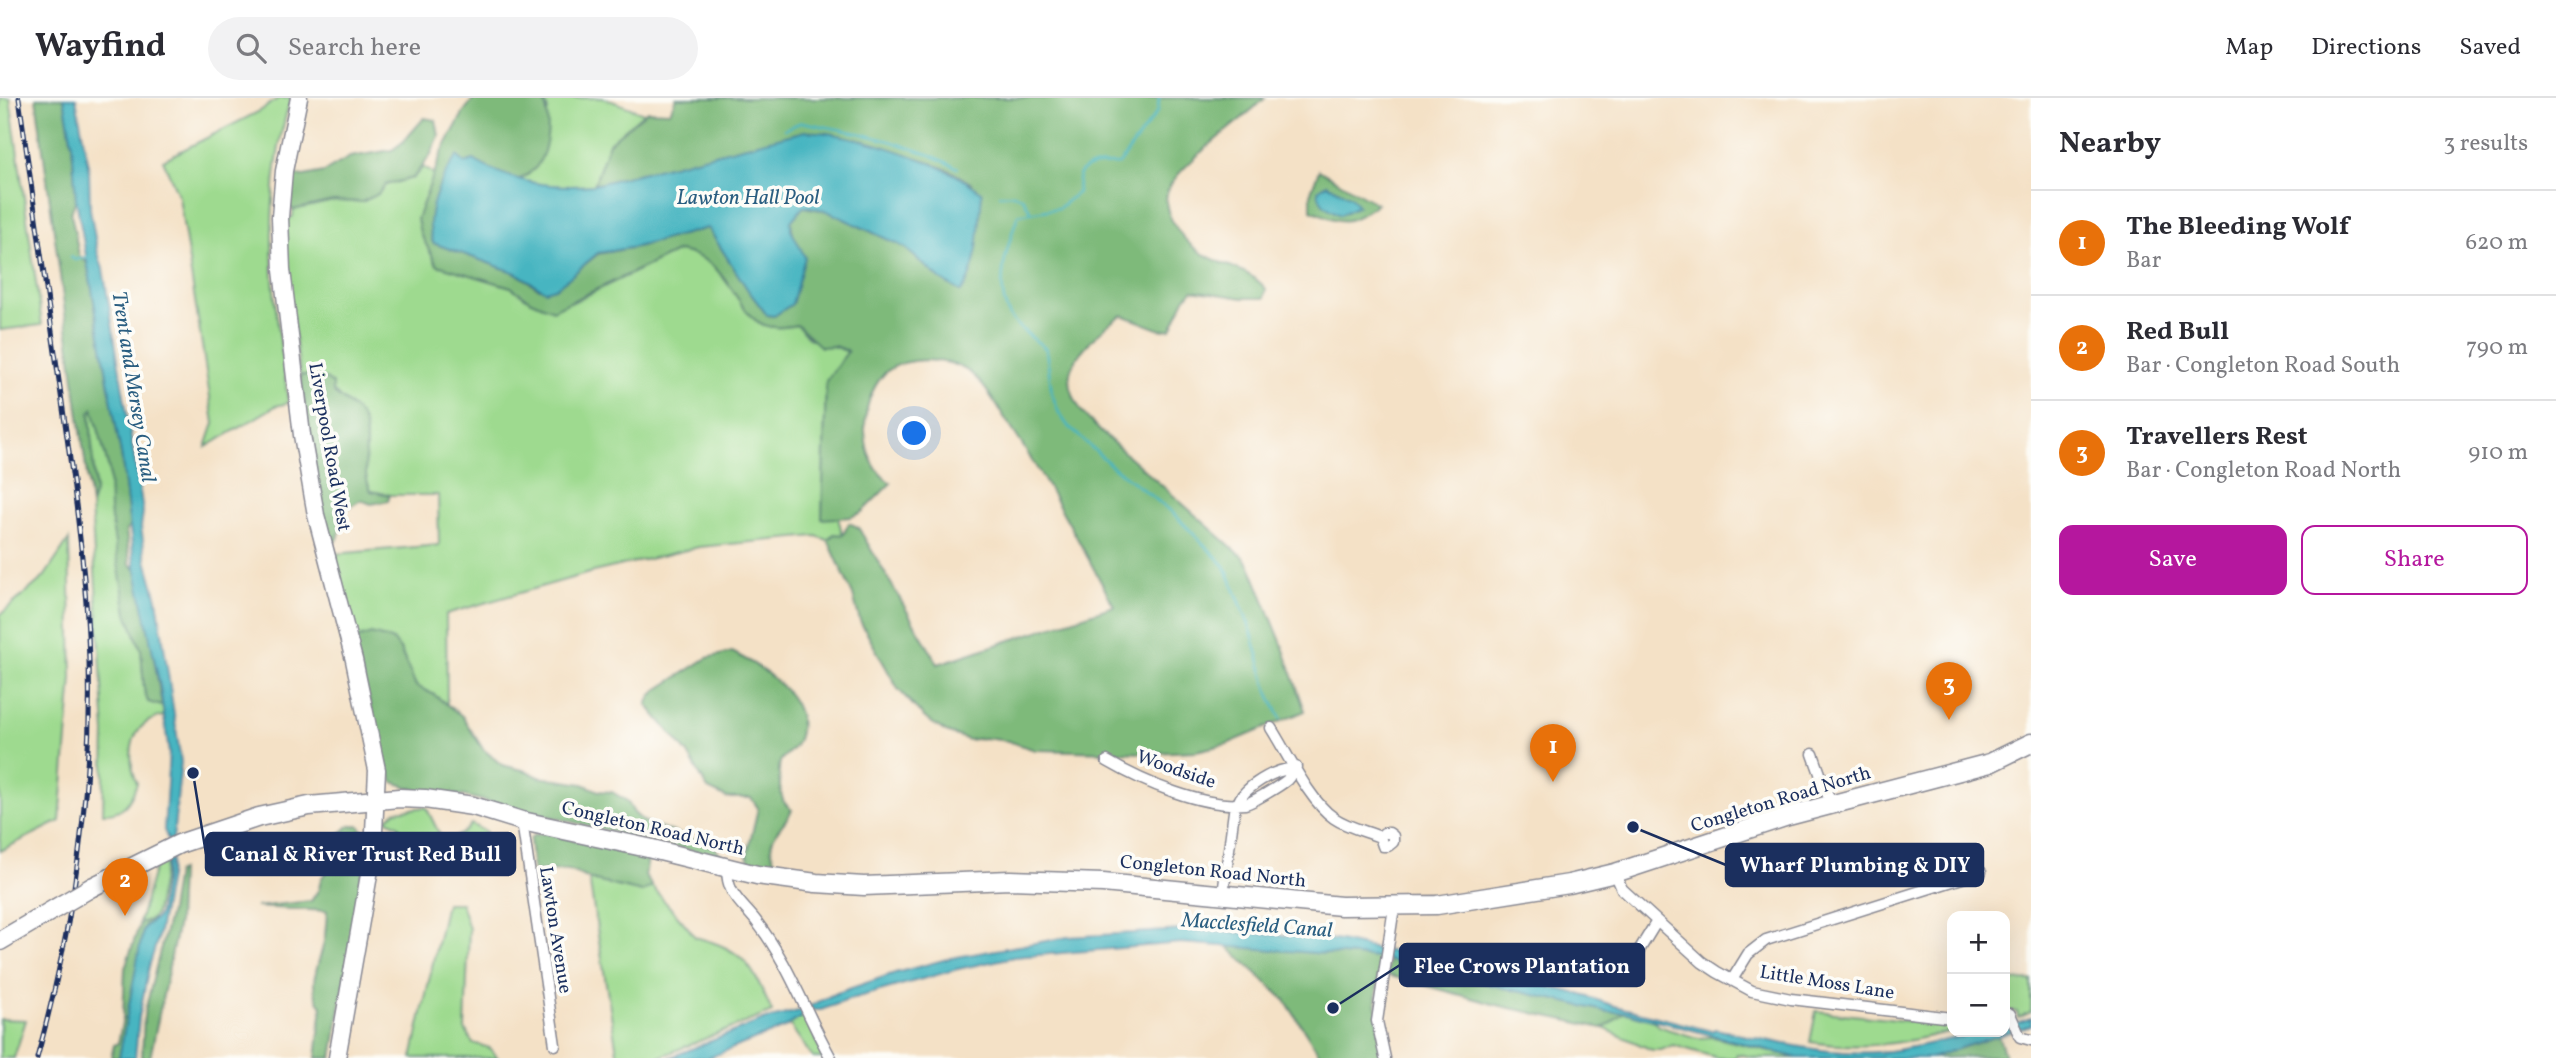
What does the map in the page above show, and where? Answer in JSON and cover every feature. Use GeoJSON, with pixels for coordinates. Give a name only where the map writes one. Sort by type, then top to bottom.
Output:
{"type":"FeatureCollection","features":[{"type":"Feature","properties":{"kind":"highway","name":"Congleton Road North"},"geometry":{"type":"LineString","coordinates":[[0,941],[92,887],[179,844],[223,828],[296,808],[377,798],[425,799],[461,804],[522,821],[757,875],[864,886],[1020,880],[1116,884],[1341,906],[1394,907],[1484,899],[1615,873],[1788,816],[1990,763],[2031,743]]}},
{"type":"Feature","properties":{"kind":"main road","name":"Liverpool Road West"},"geometry":{"type":"LineString","coordinates":[[299,98],[284,171],[280,217],[282,270],[316,515],[354,660],[377,770],[373,852],[337,1058]]}},
{"type":"Feature","properties":{"kind":"street"},"geometry":{"type":"LineString","coordinates":[[1271,728],[1312,795],[1335,819],[1380,837]]}},
{"type":"Feature","properties":{"kind":"street"},"geometry":{"type":"LineString","coordinates":[[1812,754],[1831,804]]}},
{"type":"Feature","properties":{"kind":"street","name":"Woodside"},"geometry":{"type":"LineString","coordinates":[[1107,761],[1130,774],[1178,792],[1218,803],[1237,803]]}},
{"type":"Feature","properties":{"kind":"street"},"geometry":{"type":"LineString","coordinates":[[1223,894],[1237,803],[1247,804],[1289,779],[1294,768]]}},
{"type":"Feature","properties":{"kind":"street","name":"Lawton Avenue"},"geometry":{"type":"LineString","coordinates":[[522,821],[555,1045]]}},
{"type":"Feature","properties":{"kind":"street"},"geometry":{"type":"LineString","coordinates":[[373,852],[407,855]]}},
{"type":"Feature","properties":{"kind":"street"},"geometry":{"type":"LineString","coordinates":[[727,866],[726,881],[730,890],[757,922],[790,973],[831,1058]]}},
{"type":"Feature","properties":{"kind":"street"},"geometry":{"type":"LineString","coordinates":[[1732,980],[1748,954],[1766,940],[1980,872]]}},
{"type":"Feature","properties":{"kind":"street","name":"Little Moss Lane"},"geometry":{"type":"LineString","coordinates":[[1615,873],[1622,889],[1702,962],[1752,991],[1791,999],[1947,1016]]}},
{"type":"Feature","properties":{"kind":"street"},"geometry":{"type":"LineString","coordinates":[[1385,1058],[1377,1021],[1394,907]]}},
{"type":"Feature","properties":{"kind":"street"},"geometry":{"type":"LineString","coordinates":[[1634,956],[1657,921]]}},
{"type":"Feature","properties":{"kind":"street"},"geometry":{"type":"LineString","coordinates":[[2010,1018],[2018,1035],[2031,1040]]}},
{"type":"Feature","properties":{"kind":"green space"},"geometry":{"type":"Polygon","coordinates":[[[0,98],[10,98],[42,325],[0,330],[0,98]]]}},
{"type":"Feature","properties":{"kind":"green space"},"geometry":{"type":"Polygon","coordinates":[[[36,98],[64,98],[72,144],[76,199],[71,213],[79,255],[87,263],[93,295],[122,460],[130,527],[126,530],[130,564],[136,570],[162,706],[148,702],[144,689],[141,649],[127,613],[119,569],[110,512],[109,470],[93,409],[90,413],[95,492],[91,505],[36,98]]]}},
{"type":"Feature","properties":{"kind":"green space"},"geometry":{"type":"Polygon","coordinates":[[[279,98],[291,98],[280,141],[272,230],[274,290],[288,403],[276,406],[206,447],[214,423],[179,197],[163,160],[260,111],[279,98]]]}},
{"type":"Feature","properties":{"kind":"green space"},"geometry":{"type":"Polygon","coordinates":[[[474,98],[543,98],[548,124],[544,151],[535,168],[518,180],[473,160],[465,163],[457,157],[441,187],[433,243],[516,273],[538,288],[555,288],[598,254],[708,228],[748,290],[767,315],[774,316],[792,304],[799,277],[791,221],[803,207],[827,211],[904,247],[940,279],[972,184],[951,171],[921,159],[856,141],[771,141],[594,185],[609,143],[647,111],[670,112],[676,98],[1265,98],[1184,168],[1168,190],[1166,198],[1169,215],[1185,239],[1197,250],[1251,276],[1266,289],[1264,298],[1243,298],[1192,290],[1171,329],[1161,330],[1122,315],[1084,348],[1073,365],[1070,381],[1076,402],[1088,419],[1244,558],[1251,568],[1282,644],[1305,711],[1227,744],[1196,751],[1150,753],[1035,750],[1008,741],[984,738],[969,740],[946,732],[925,718],[898,689],[860,621],[853,595],[828,540],[834,534],[843,535],[849,523],[858,527],[938,664],[1114,606],[1051,492],[988,393],[973,375],[953,364],[915,361],[903,363],[884,374],[869,400],[865,431],[872,461],[891,483],[862,512],[851,517],[822,519],[826,381],[848,351],[834,346],[821,347],[797,325],[776,327],[760,323],[748,312],[715,268],[700,257],[678,251],[553,310],[531,301],[511,287],[437,265],[420,233],[417,219],[442,152],[474,98]]]}},
{"type":"Feature","properties":{"kind":"green space"},"geometry":{"type":"Polygon","coordinates":[[[543,98],[604,98],[644,113],[609,143],[594,185],[537,184],[518,180],[529,174],[548,110],[543,98]]]}},
{"type":"Feature","properties":{"kind":"green space"},"geometry":{"type":"Polygon","coordinates":[[[424,118],[436,120],[439,136],[430,156],[413,178],[385,185],[378,194],[362,202],[333,201],[293,210],[288,207],[290,184],[295,175],[324,172],[350,157],[392,150],[403,142],[424,118]]]}},
{"type":"Feature","properties":{"kind":"green space"},"geometry":{"type":"Polygon","coordinates":[[[423,167],[434,174],[420,212],[420,229],[437,265],[511,287],[531,301],[573,302],[678,251],[700,257],[716,268],[748,312],[760,323],[776,327],[797,325],[808,338],[849,352],[826,381],[822,518],[838,518],[843,536],[834,534],[828,540],[816,536],[699,547],[593,572],[446,614],[447,705],[416,686],[400,649],[353,640],[334,554],[439,545],[438,495],[390,495],[371,491],[365,473],[366,438],[360,419],[333,391],[333,384],[321,376],[300,375],[287,277],[285,222],[293,216],[293,210],[333,201],[362,202],[378,194],[385,185],[413,178],[423,167]]]}},
{"type":"Feature","properties":{"kind":"green space"},"geometry":{"type":"Polygon","coordinates":[[[1319,170],[1377,204],[1358,216],[1345,220],[1311,210],[1311,192],[1319,170]]]}},
{"type":"Feature","properties":{"kind":"green space"},"geometry":{"type":"Polygon","coordinates":[[[300,375],[321,376],[333,384],[333,392],[359,414],[365,431],[367,482],[371,491],[390,495],[388,501],[371,504],[361,500],[346,509],[338,539],[333,543],[328,541],[318,498],[300,375]]]}},
{"type":"Feature","properties":{"kind":"green space"},"geometry":{"type":"Polygon","coordinates":[[[93,408],[109,470],[127,613],[141,649],[144,689],[148,702],[162,706],[164,716],[152,719],[137,732],[131,751],[137,783],[126,805],[110,813],[103,813],[105,733],[91,505],[95,492],[90,413],[93,408]]]}},
{"type":"Feature","properties":{"kind":"green space"},"geometry":{"type":"Polygon","coordinates":[[[69,540],[72,678],[60,821],[0,851],[0,615],[44,577],[69,540]]]}},
{"type":"Feature","properties":{"kind":"green space"},"geometry":{"type":"Polygon","coordinates":[[[371,634],[393,640],[400,649],[416,686],[433,694],[462,716],[483,749],[502,765],[539,777],[612,792],[627,801],[643,821],[715,847],[723,858],[464,796],[422,792],[393,782],[386,765],[353,640],[371,634]]]}},
{"type":"Feature","properties":{"kind":"green space"},"geometry":{"type":"Polygon","coordinates":[[[732,652],[758,667],[784,688],[799,714],[800,728],[796,744],[780,763],[783,798],[792,810],[772,842],[771,848],[777,866],[750,865],[747,855],[758,808],[751,798],[727,798],[708,789],[688,754],[647,705],[657,690],[707,658],[732,652]]]}},
{"type":"Feature","properties":{"kind":"green space"},"geometry":{"type":"Polygon","coordinates":[[[426,807],[441,837],[458,835],[471,824],[486,832],[486,842],[481,846],[443,847],[443,858],[437,863],[421,839],[411,840],[404,845],[399,826],[386,819],[396,811],[426,807]]]}},
{"type":"Feature","properties":{"kind":"green space"},"geometry":{"type":"Polygon","coordinates":[[[359,825],[368,838],[332,1058],[316,1058],[322,1006],[317,999],[314,984],[325,938],[327,911],[256,907],[311,901],[319,889],[321,879],[336,858],[338,835],[349,826],[359,825]]]}},
{"type":"Feature","properties":{"kind":"green space"},"geometry":{"type":"Polygon","coordinates":[[[547,833],[648,859],[645,876],[652,886],[642,892],[595,881],[568,870],[533,871],[530,839],[534,835],[547,833]]]}},
{"type":"Feature","properties":{"kind":"green space"},"geometry":{"type":"Polygon","coordinates":[[[166,861],[156,913],[152,919],[139,923],[155,866],[166,861]]]}},
{"type":"Feature","properties":{"kind":"green space"},"geometry":{"type":"Polygon","coordinates":[[[180,871],[178,923],[150,1058],[142,1058],[144,1015],[170,911],[176,873],[180,871]]]}},
{"type":"Feature","properties":{"kind":"green space"},"geometry":{"type":"Polygon","coordinates":[[[589,879],[642,892],[652,886],[695,937],[726,948],[745,962],[759,983],[772,1012],[657,1058],[618,1058],[589,879]]]}},
{"type":"Feature","properties":{"kind":"green space"},"geometry":{"type":"Polygon","coordinates":[[[446,903],[461,903],[469,929],[465,1029],[473,1043],[490,1048],[498,1058],[412,1058],[446,903]]]}},
{"type":"Feature","properties":{"kind":"green space"},"geometry":{"type":"Polygon","coordinates":[[[154,920],[145,925],[119,1058],[111,1058],[114,1045],[118,1043],[123,1018],[125,968],[140,923],[154,920]]]}},
{"type":"Feature","properties":{"kind":"green space"},"geometry":{"type":"Polygon","coordinates":[[[1227,946],[1381,958],[1376,998],[1382,1058],[1322,1058],[1285,1000],[1227,946]]]}},
{"type":"Feature","properties":{"kind":"green space"},"geometry":{"type":"Polygon","coordinates":[[[1389,959],[1608,1012],[1624,1012],[1602,1028],[1501,1006],[1387,975],[1389,959]]]}},
{"type":"Feature","properties":{"kind":"green space"},"geometry":{"type":"Polygon","coordinates":[[[2031,980],[2031,1012],[2018,1018],[2017,1012],[2010,1011],[2010,981],[2031,980]]]}},
{"type":"Feature","properties":{"kind":"green space"},"geometry":{"type":"Polygon","coordinates":[[[1816,1011],[1947,1025],[1947,1032],[1881,1044],[1810,1042],[1816,1011]]]}},
{"type":"Feature","properties":{"kind":"green space"},"geometry":{"type":"Polygon","coordinates":[[[1624,1012],[1698,1038],[1713,1037],[1798,1058],[1757,1058],[1737,1054],[1735,1058],[1718,1058],[1673,1045],[1652,1050],[1603,1028],[1624,1012]]]}},
{"type":"Feature","properties":{"kind":"green space"},"geometry":{"type":"Polygon","coordinates":[[[804,1013],[825,1058],[813,1058],[789,1024],[804,1013]]]}},
{"type":"Feature","properties":{"kind":"green space"},"geometry":{"type":"Polygon","coordinates":[[[0,1019],[26,1020],[14,1058],[0,1058],[0,1019]]]}},
{"type":"Feature","properties":{"kind":"green space"},"geometry":{"type":"Polygon","coordinates":[[[1992,1037],[1999,1037],[2005,1056],[1930,1058],[1992,1037]]]}},
{"type":"Feature","properties":{"kind":"water"},"geometry":{"type":"Polygon","coordinates":[[[64,98],[76,98],[89,171],[90,209],[103,269],[141,498],[141,527],[146,560],[157,599],[181,762],[169,877],[139,1017],[135,1058],[119,1058],[143,930],[159,914],[170,844],[164,830],[169,753],[160,687],[134,562],[122,460],[76,199],[72,144],[64,98]]]}},
{"type":"Feature","properties":{"kind":"water","name":"Lawton Hall Pool"},"geometry":{"type":"Polygon","coordinates":[[[805,131],[848,137],[898,151],[946,171],[982,193],[975,257],[961,292],[940,279],[904,247],[827,211],[810,207],[803,207],[791,221],[791,230],[805,257],[792,304],[774,316],[767,315],[748,290],[708,228],[636,247],[598,253],[555,288],[545,291],[516,273],[433,243],[430,221],[435,198],[457,156],[465,163],[473,160],[517,179],[547,185],[594,185],[805,131]]]}},
{"type":"Feature","properties":{"kind":"water"},"geometry":{"type":"Polygon","coordinates":[[[1327,184],[1351,197],[1358,206],[1340,215],[1328,208],[1322,203],[1318,190],[1327,184]]]}},
{"type":"Feature","properties":{"kind":"water"},"geometry":{"type":"Polygon","coordinates":[[[1183,930],[1328,939],[1407,953],[1579,994],[1711,1031],[1715,1029],[1837,1052],[1878,1052],[1962,1037],[1994,1037],[1930,1058],[1798,1058],[1624,1012],[1608,1012],[1381,958],[1181,943],[1014,957],[958,969],[821,1010],[813,1010],[784,1028],[708,1058],[669,1058],[763,1020],[802,1010],[834,994],[895,973],[951,958],[1068,937],[1183,930]]]}},
{"type":"Feature","properties":{"kind":"water"},"geometry":{"type":"Polygon","coordinates":[[[2031,1018],[2031,1025],[2010,1032],[2010,1025],[2031,1018]]]}},
{"type":"Feature","properties":{"kind":"waterway"},"geometry":{"type":"LineString","coordinates":[[1159,98],[1158,111],[1119,164],[1095,165],[1083,170],[1079,175],[1078,192],[1059,208],[1018,215],[1002,279],[1005,305],[1017,325],[1046,349],[1052,394],[1059,413],[1068,426],[1112,466],[1172,512],[1225,566],[1250,627],[1269,694],[1281,719]]}},
{"type":"Feature","properties":{"kind":"waterway"},"geometry":{"type":"LineString","coordinates":[[785,129],[802,122],[858,133],[931,155],[958,168]]}},
{"type":"Feature","properties":{"kind":"waterway"},"geometry":{"type":"LineString","coordinates":[[1000,195],[1013,194],[1023,198],[1031,212]]}},
{"type":"Feature","properties":{"kind":"waterway"},"geometry":{"type":"LineString","coordinates":[[71,257],[75,260],[88,257]]}},
{"type":"Feature","properties":{"kind":"railway"},"geometry":{"type":"LineString","coordinates":[[19,98],[78,518],[88,634],[89,687],[85,794],[72,901],[37,1058]]}},
{"type":"Feature","properties":{"kind":"place","name":"Travellers Rest"},"geometry":{"type":"Point","coordinates":[1949,720]}},
{"type":"Feature","properties":{"kind":"place","name":"Canal & River Trust Red Bull"},"geometry":{"type":"Point","coordinates":[193,773]}},
{"type":"Feature","properties":{"kind":"place","name":"The Bleeding Wolf"},"geometry":{"type":"Point","coordinates":[1553,782]}},
{"type":"Feature","properties":{"kind":"place","name":"Wharf Plumbing & DIY"},"geometry":{"type":"Point","coordinates":[1633,827]}},
{"type":"Feature","properties":{"kind":"place","name":"Red Bull"},"geometry":{"type":"Point","coordinates":[125,916]}},
{"type":"Feature","properties":{"kind":"place","name":"Flee Crows Plantation"},"geometry":{"type":"Point","coordinates":[1333,1008]}},
{"type":"Feature","properties":{"kind":"water label","name":"Trent and Mersey Canal"},"geometry":{"type":"Point","coordinates":[133,387]}},
{"type":"Feature","properties":{"kind":"water label","name":"Macclesfield Canal"},"geometry":{"type":"Point","coordinates":[1257,926]}}]}
